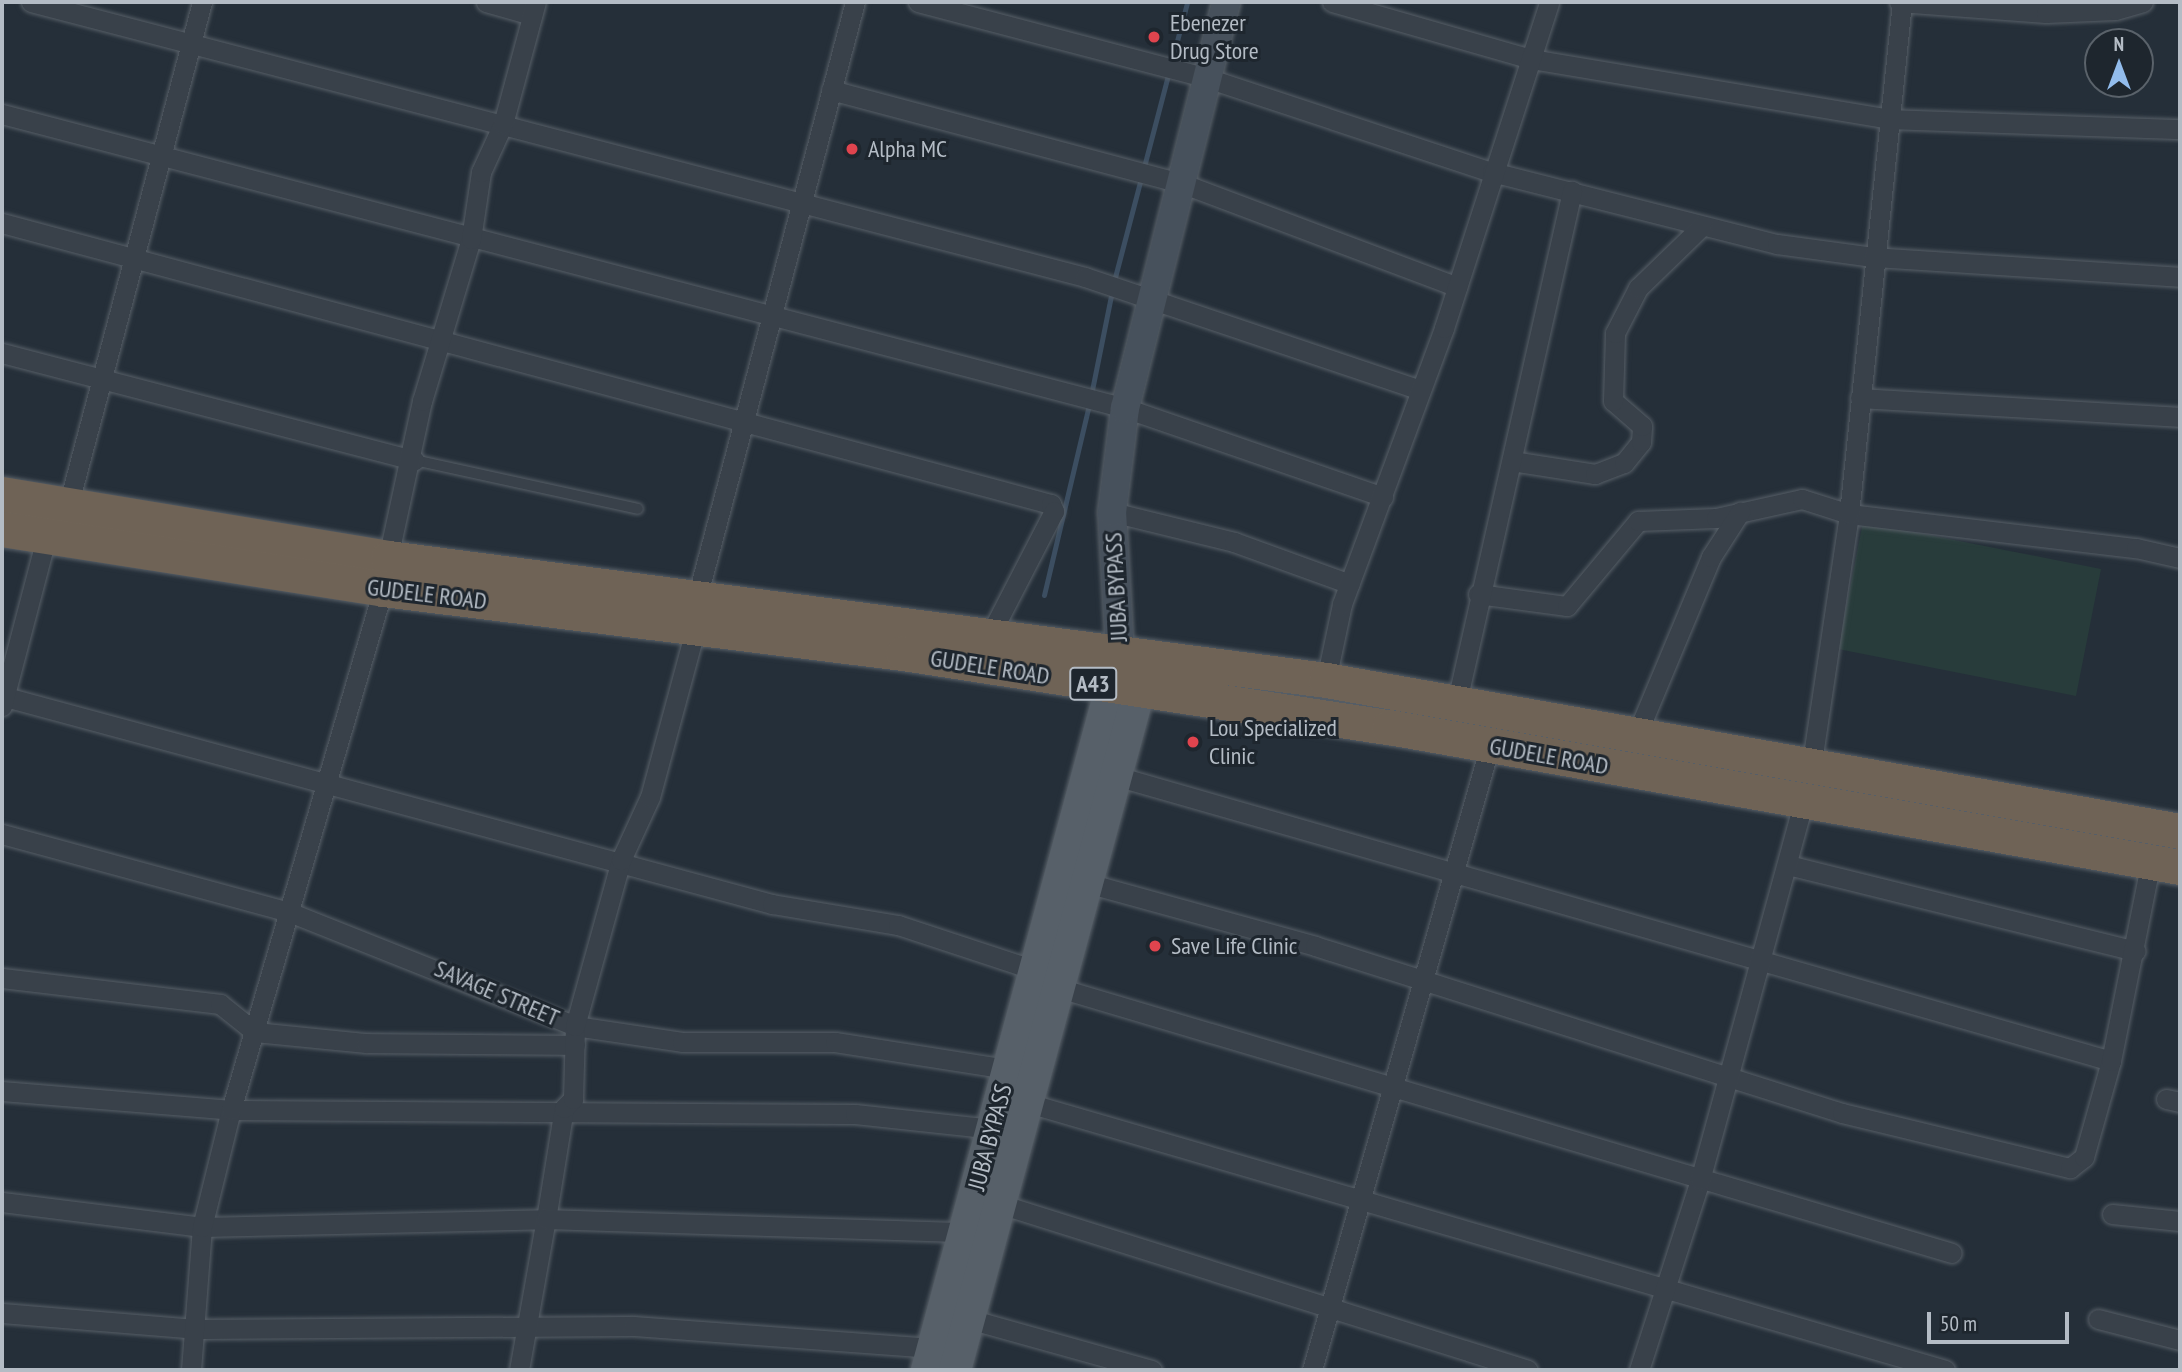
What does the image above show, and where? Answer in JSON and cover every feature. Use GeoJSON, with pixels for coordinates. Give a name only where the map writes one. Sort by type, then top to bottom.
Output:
{"type":"FeatureCollection","features":[{"type":"Feature","properties":{"kind":"highway","name":"GUDELE ROAD"},"geometry":{"type":"LineString","coordinates":[[2,494],[386,573]]}},
{"type":"Feature","properties":{"kind":"highway","name":"GUDELE ROAD"},"geometry":{"type":"LineString","coordinates":[[2,529],[697,610],[990,635],[1124,678],[1326,680],[1812,762],[2180,831]]}},
{"type":"Feature","properties":{"kind":"highway","name":"GUDELE ROAD"},"geometry":{"type":"LineString","coordinates":[[697,610],[1124,678],[1490,745],[1805,797],[2165,864]]}},
{"type":"Feature","properties":{"kind":"main road","name":"JUBA BYPASS"},"geometry":{"type":"LineString","coordinates":[[938,1363],[965,1231],[1008,1069],[1087,883],[1116,776],[1124,678],[1112,512],[1125,408],[1226,2]]}},
{"type":"Feature","properties":{"kind":"main road","name":"JUBA BYPASS"},"geometry":{"type":"LineString","coordinates":[[938,1363],[969,1319],[1028,1103],[1048,979],[1124,678]]}},
{"type":"Feature","properties":{"kind":"street"},"geometry":{"type":"LineString","coordinates":[[30,2],[191,40],[1153,297],[1417,389]]}},
{"type":"Feature","properties":{"kind":"street"},"geometry":{"type":"LineString","coordinates":[[202,2],[158,156],[134,258],[98,377],[68,506],[47,535],[3,700],[621,860],[772,904],[898,925],[1048,979],[1700,1180],[1952,1253]]}},
{"type":"Feature","properties":{"kind":"street"},"geometry":{"type":"LineString","coordinates":[[191,1370],[198,1329],[202,1227],[230,1110],[255,1032],[386,573],[414,460],[422,401],[442,344],[471,239],[481,172],[503,124],[534,8],[486,2]]}},
{"type":"Feature","properties":{"kind":"street"},"geometry":{"type":"LineString","coordinates":[[519,1370],[564,1108],[573,1099],[575,1036],[621,860],[650,797],[745,419],[855,2]]}},
{"type":"Feature","properties":{"kind":"street"},"geometry":{"type":"LineString","coordinates":[[918,2],[1207,78],[1492,172],[1702,226],[1873,257],[2180,277]]}},
{"type":"Feature","properties":{"kind":"street"},"geometry":{"type":"LineString","coordinates":[[1332,2],[1531,59],[1889,118],[2180,129]]}},
{"type":"Feature","properties":{"kind":"street"},"geometry":{"type":"LineString","coordinates":[[1326,680],[1350,584],[1384,497],[1417,389],[1457,287],[1549,2]]}},
{"type":"Feature","properties":{"kind":"street"},"geometry":{"type":"LineString","coordinates":[[1812,762],[1849,514],[1901,2],[2082,13],[2143,2]]}},
{"type":"Feature","properties":{"kind":"street"},"geometry":{"type":"LineString","coordinates":[[831,90],[1181,183],[1457,287]]}},
{"type":"Feature","properties":{"kind":"street"},"geometry":{"type":"LineString","coordinates":[[2,114],[471,239],[774,312],[1125,408],[1384,497]]}},
{"type":"Feature","properties":{"kind":"street"},"geometry":{"type":"LineString","coordinates":[[1457,701],[1478,594],[1512,461],[1572,191]]}},
{"type":"Feature","properties":{"kind":"street"},"geometry":{"type":"LineString","coordinates":[[2,222],[442,344],[745,419],[1051,504],[1054,511],[990,635]]}},
{"type":"Feature","properties":{"kind":"street"},"geometry":{"type":"LineString","coordinates":[[1512,461],[1595,474],[1624,463],[1641,442],[1642,426],[1613,401],[1615,333],[1638,288],[1702,226]]}},
{"type":"Feature","properties":{"kind":"street"},"geometry":{"type":"LineString","coordinates":[[2,353],[414,460]]}},
{"type":"Feature","properties":{"kind":"street"},"geometry":{"type":"LineString","coordinates":[[1860,398],[2180,417]]}},
{"type":"Feature","properties":{"kind":"street"},"geometry":{"type":"LineString","coordinates":[[1478,594],[1567,606],[1627,527],[1651,517],[1740,512],[1802,499],[1849,514],[2180,558]]}},
{"type":"Feature","properties":{"kind":"street"},"geometry":{"type":"LineString","coordinates":[[1112,512],[1234,542],[1350,584]]}},
{"type":"Feature","properties":{"kind":"street"},"geometry":{"type":"LineString","coordinates":[[1637,734],[1711,557],[1740,512]]}},
{"type":"Feature","properties":{"kind":"street"},"geometry":{"type":"LineString","coordinates":[[1311,1370],[1490,745]]}},
{"type":"Feature","properties":{"kind":"street"},"geometry":{"type":"LineString","coordinates":[[1116,776],[2112,1061]]}},
{"type":"Feature","properties":{"kind":"street"},"geometry":{"type":"LineString","coordinates":[[1639,1370],[1700,1180],[1805,797]]}},
{"type":"Feature","properties":{"kind":"street","name":"SAVAGE STREET"},"geometry":{"type":"LineString","coordinates":[[2,834],[289,912],[575,1036],[682,1042],[835,1042],[1008,1069]]}},
{"type":"Feature","properties":{"kind":"street"},"geometry":{"type":"LineString","coordinates":[[1087,883],[1423,979],[1727,1074],[1842,1113],[2070,1168],[2084,1157],[2112,1061],[2136,951],[2165,864]]}},
{"type":"Feature","properties":{"kind":"street"},"geometry":{"type":"LineString","coordinates":[[1788,865],[2136,951]]}},
{"type":"Feature","properties":{"kind":"street"},"geometry":{"type":"LineString","coordinates":[[2,978],[220,1004],[255,1032],[366,1043],[575,1036]]}},
{"type":"Feature","properties":{"kind":"street"},"geometry":{"type":"LineString","coordinates":[[2,1091],[230,1110],[564,1108],[855,1114],[992,1129]]}},
{"type":"Feature","properties":{"kind":"street"},"geometry":{"type":"LineString","coordinates":[[1028,1103],[1665,1286],[1945,1370]]}},
{"type":"Feature","properties":{"kind":"street"},"geometry":{"type":"LineString","coordinates":[[2,1202],[202,1227],[546,1219],[965,1231]]}},
{"type":"Feature","properties":{"kind":"street"},"geometry":{"type":"LineString","coordinates":[[1000,1204],[1528,1370]]}},
{"type":"Feature","properties":{"kind":"street"},"geometry":{"type":"LineString","coordinates":[[2112,1214],[2180,1221]]}},
{"type":"Feature","properties":{"kind":"street"},"geometry":{"type":"LineString","coordinates":[[2,1313],[198,1329],[524,1330],[633,1326],[938,1363]]}},
{"type":"Feature","properties":{"kind":"street"},"geometry":{"type":"LineString","coordinates":[[969,1319],[1152,1370]]}},
{"type":"Feature","properties":{"kind":"street"},"geometry":{"type":"LineString","coordinates":[[2098,1319],[2180,1340]]}},
{"type":"Feature","properties":{"kind":"lane"},"geometry":{"type":"LineString","coordinates":[[414,460],[638,509]]}},
{"type":"Feature","properties":{"kind":"green space"},"geometry":{"type":"Polygon","coordinates":[[[1863,522],[2101,569],[2076,696],[1838,649],[1863,522]]]}},
{"type":"Feature","properties":{"kind":"waterway"},"geometry":{"type":"LineString","coordinates":[[1114,281],[1187,2]]}},
{"type":"Feature","properties":{"kind":"waterway"},"geometry":{"type":"LineString","coordinates":[[1091,395],[1112,291]]}},
{"type":"Feature","properties":{"kind":"waterway"},"geometry":{"type":"LineString","coordinates":[[1044,595],[1089,404]]}},
{"type":"Feature","properties":{"kind":"place","name":"Ebenezer Drug Store"},"geometry":{"type":"Point","coordinates":[1154,37]}},
{"type":"Feature","properties":{"kind":"place","name":"Alpha MC"},"geometry":{"type":"Point","coordinates":[852,149]}},
{"type":"Feature","properties":{"kind":"place","name":"Lou Specialized Clinic"},"geometry":{"type":"Point","coordinates":[1193,742]}},
{"type":"Feature","properties":{"kind":"place","name":"Save Life Clinic"},"geometry":{"type":"Point","coordinates":[1155,946]}}]}
